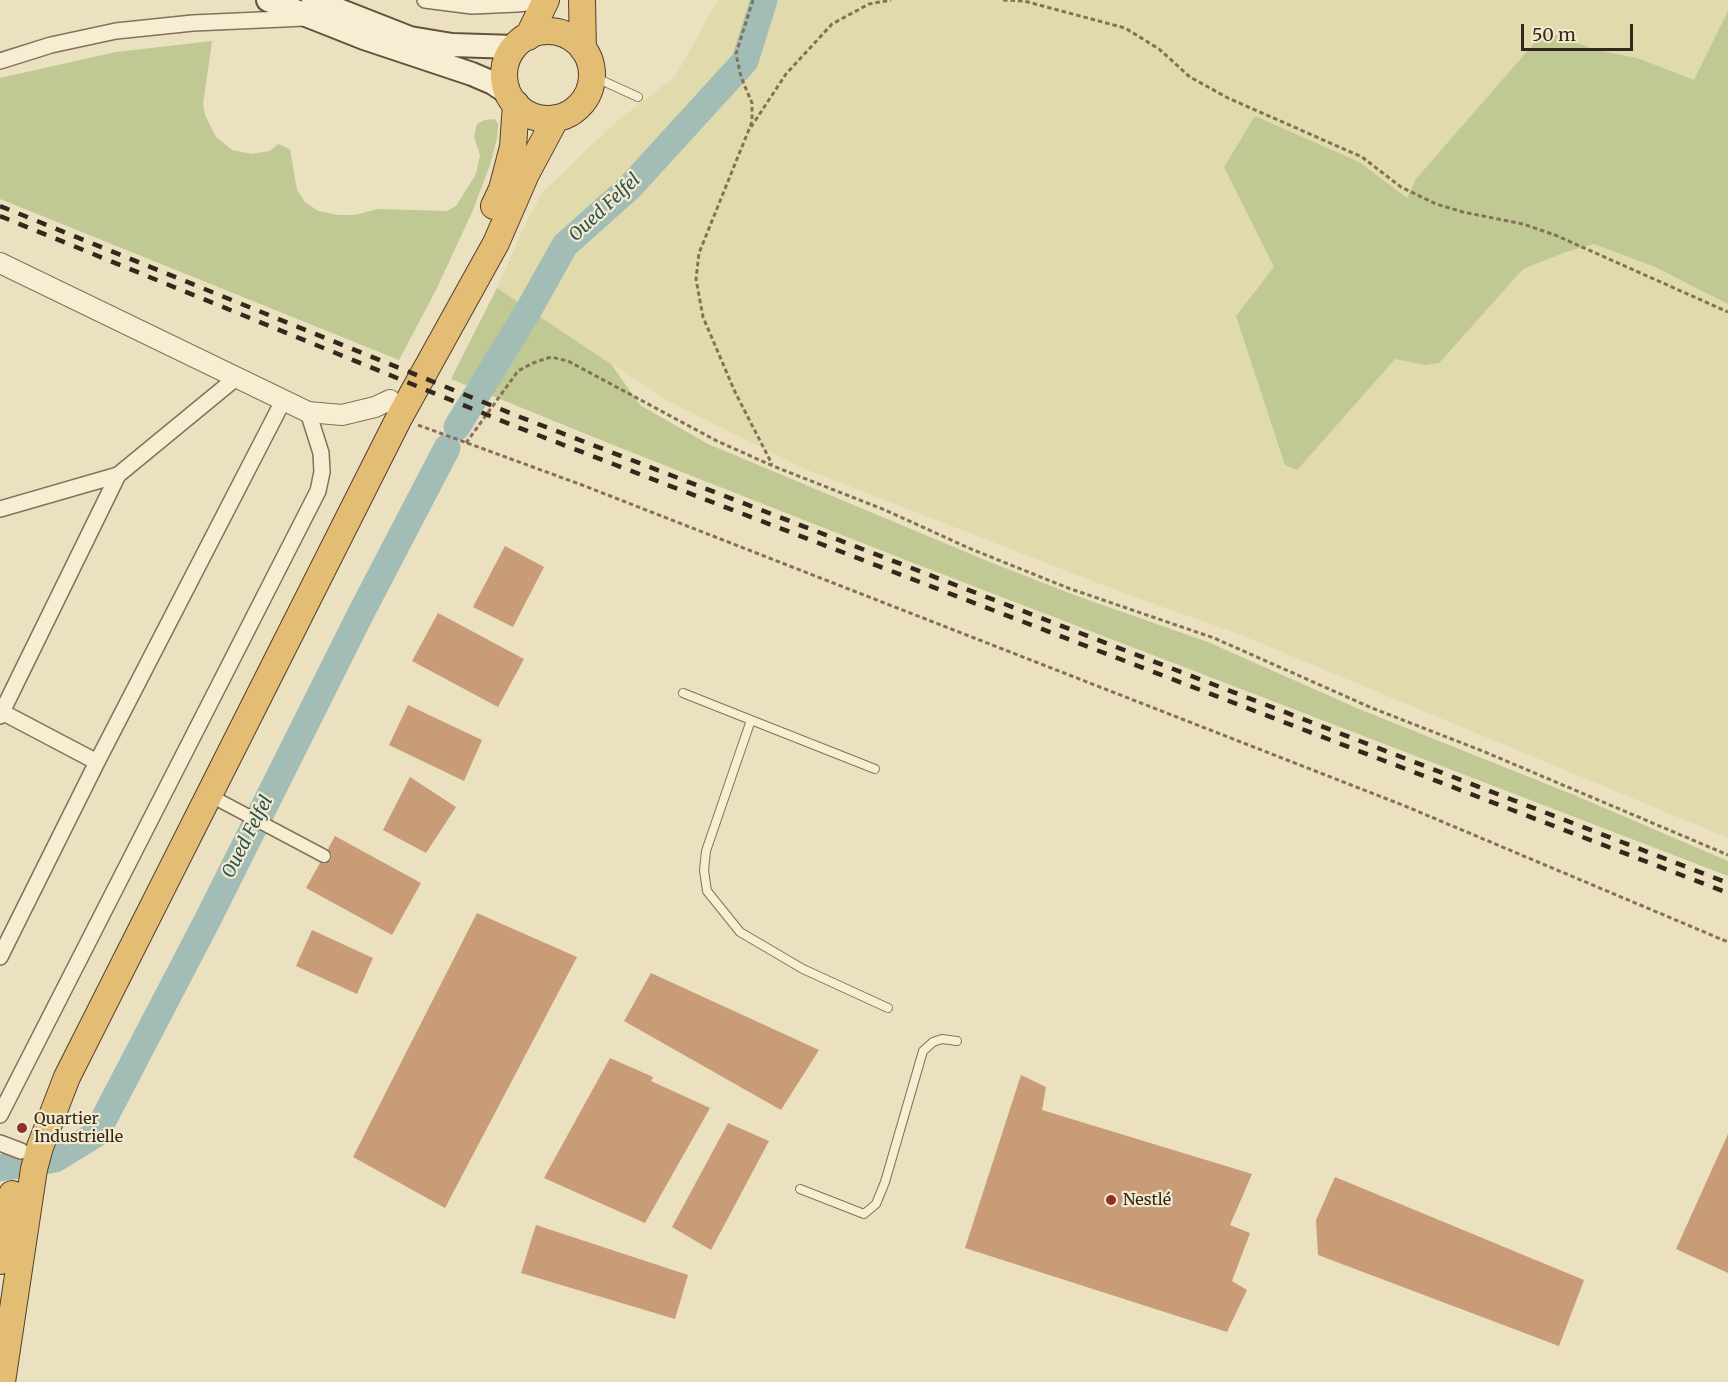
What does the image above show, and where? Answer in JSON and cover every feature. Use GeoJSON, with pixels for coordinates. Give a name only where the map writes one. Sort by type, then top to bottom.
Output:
{"type":"FeatureCollection","features":[{"type":"Feature","properties":{"kind":"highway"},"geometry":{"type":"LineString","coordinates":[[0,1261],[21,1158],[395,409],[502,189],[513,147],[512,98],[504,74],[506,64],[546,0]]}},
{"type":"Feature","properties":{"kind":"highway"},"geometry":{"type":"LineString","coordinates":[[512,98],[522,110],[539,118],[556,118],[582,104],[591,86],[592,76],[591,67],[583,49],[582,0]]}},
{"type":"Feature","properties":{"kind":"highway"},"geometry":{"type":"LineString","coordinates":[[521,42],[536,33],[554,32],[570,37],[583,49]]}},
{"type":"Feature","properties":{"kind":"highway"},"geometry":{"type":"LineString","coordinates":[[2,1382],[21,1158],[67,1077],[209,795],[395,409],[496,243],[531,165],[556,118]]}},
{"type":"Feature","properties":{"kind":"main road"},"geometry":{"type":"LineString","coordinates":[[268,0],[312,9],[344,6],[389,31],[432,43],[478,47],[521,42]]}},
{"type":"Feature","properties":{"kind":"main road"},"geometry":{"type":"LineString","coordinates":[[312,9],[364,38],[493,83],[512,98]]}},
{"type":"Feature","properties":{"kind":"street"},"geometry":{"type":"LineString","coordinates":[[433,1],[491,6],[546,0]]}},
{"type":"Feature","properties":{"kind":"street"},"geometry":{"type":"LineString","coordinates":[[0,61],[51,45],[116,31],[312,9]]}},
{"type":"Feature","properties":{"kind":"street"},"geometry":{"type":"LineString","coordinates":[[0,263],[308,412],[325,415],[350,414],[375,407],[395,409]]}},
{"type":"Feature","properties":{"kind":"street"},"geometry":{"type":"LineString","coordinates":[[0,509],[118,475],[236,378]]}},
{"type":"Feature","properties":{"kind":"street"},"geometry":{"type":"LineString","coordinates":[[0,957],[282,401]]}},
{"type":"Feature","properties":{"kind":"street"},"geometry":{"type":"LineString","coordinates":[[0,1115],[318,490],[322,472],[321,453],[308,412]]}},
{"type":"Feature","properties":{"kind":"street"},"geometry":{"type":"LineString","coordinates":[[97,762],[1,714],[118,475]]}},
{"type":"Feature","properties":{"kind":"street"},"geometry":{"type":"LineString","coordinates":[[209,795],[324,856]]}},
{"type":"Feature","properties":{"kind":"lane"},"geometry":{"type":"LineString","coordinates":[[592,76],[638,98]]}},
{"type":"Feature","properties":{"kind":"lane"},"geometry":{"type":"LineString","coordinates":[[683,693],[875,769]]}},
{"type":"Feature","properties":{"kind":"lane"},"geometry":{"type":"LineString","coordinates":[[751,720],[706,851],[704,870],[707,891],[740,932],[803,969],[888,1008]]}},
{"type":"Feature","properties":{"kind":"lane"},"geometry":{"type":"LineString","coordinates":[[800,1189],[864,1214],[876,1204],[885,1182],[923,1052],[933,1042],[942,1039],[957,1041]]}},
{"type":"Feature","properties":{"kind":"path"},"geometry":{"type":"LineString","coordinates":[[749,130],[753,112],[752,103],[741,76],[736,54],[753,0]]}},
{"type":"Feature","properties":{"kind":"path"},"geometry":{"type":"LineString","coordinates":[[772,466],[735,392],[703,317],[696,279],[699,253],[749,130],[786,74],[831,24],[869,4],[891,0]]}},
{"type":"Feature","properties":{"kind":"path"},"geometry":{"type":"LineString","coordinates":[[1003,0],[1024,1],[1125,28],[1159,49],[1190,77],[1228,98],[1362,158],[1401,187],[1436,204],[1523,224],[1555,235],[1728,312]]}},
{"type":"Feature","properties":{"kind":"path"},"geometry":{"type":"LineString","coordinates":[[466,442],[518,371],[551,357],[568,361],[717,441],[772,466],[885,510],[971,549],[1068,588],[1214,638],[1372,708],[1485,752],[1728,855]]}},
{"type":"Feature","properties":{"kind":"path"},"geometry":{"type":"LineString","coordinates":[[395,409],[466,442],[582,485],[1405,806],[1728,942]]}},
{"type":"Feature","properties":{"kind":"shaded area"},"geometry":{"type":"Polygon","coordinates":[[[718,0],[1728,0],[1728,838],[1234,632],[1134,597],[805,469],[668,401],[497,288],[542,193],[617,121],[675,77],[718,0]]]}},
{"type":"Feature","properties":{"kind":"green space"},"geometry":{"type":"Polygon","coordinates":[[[1728,11],[1728,304],[1653,266],[1594,244],[1566,252],[1523,269],[1439,363],[1425,365],[1395,359],[1297,470],[1285,465],[1236,316],[1274,267],[1224,167],[1255,116],[1359,162],[1407,198],[1416,179],[1545,31],[1596,50],[1637,58],[1694,80],[1728,11]]]}},
{"type":"Feature","properties":{"kind":"green space"},"geometry":{"type":"Polygon","coordinates":[[[212,41],[203,104],[205,115],[216,137],[232,150],[251,154],[270,151],[278,144],[290,149],[297,190],[305,202],[318,211],[354,215],[378,209],[447,211],[456,206],[476,174],[480,155],[474,137],[477,124],[495,119],[498,124],[490,165],[473,210],[437,288],[399,360],[0,199],[0,78],[116,52],[212,41]]]}},
{"type":"Feature","properties":{"kind":"green space"},"geometry":{"type":"Polygon","coordinates":[[[497,288],[611,364],[640,405],[708,444],[985,560],[1074,595],[1208,642],[1359,709],[1574,795],[1728,861],[1728,876],[921,566],[451,379],[497,288]]]}},
{"type":"Feature","properties":{"kind":"building"},"geometry":{"type":"Polygon","coordinates":[[[505,546],[544,567],[513,627],[473,607],[505,546]]]}},
{"type":"Feature","properties":{"kind":"building"},"geometry":{"type":"Polygon","coordinates":[[[438,613],[524,659],[498,707],[412,661],[438,613]]]}},
{"type":"Feature","properties":{"kind":"building"},"geometry":{"type":"Polygon","coordinates":[[[408,705],[482,740],[464,781],[389,745],[408,705]]]}},
{"type":"Feature","properties":{"kind":"building"},"geometry":{"type":"Polygon","coordinates":[[[410,777],[456,807],[426,853],[383,830],[410,777]]]}},
{"type":"Feature","properties":{"kind":"building"},"geometry":{"type":"Polygon","coordinates":[[[335,836],[421,883],[392,935],[306,888],[320,863],[325,864],[331,860],[332,855],[328,849],[335,836]]]}},
{"type":"Feature","properties":{"kind":"building"},"geometry":{"type":"Polygon","coordinates":[[[477,913],[577,957],[445,1208],[353,1157],[477,913]]]}},
{"type":"Feature","properties":{"kind":"building"},"geometry":{"type":"Polygon","coordinates":[[[312,930],[373,958],[357,994],[296,966],[312,930]]]}},
{"type":"Feature","properties":{"kind":"building"},"geometry":{"type":"Polygon","coordinates":[[[651,973],[819,1050],[781,1110],[624,1021],[651,973]]]}},
{"type":"Feature","properties":{"kind":"building"},"geometry":{"type":"Polygon","coordinates":[[[610,1058],[653,1077],[651,1081],[710,1108],[645,1223],[544,1178],[610,1058]]]}},
{"type":"Feature","properties":{"kind":"building","name":"Nestlé"},"geometry":{"type":"Polygon","coordinates":[[[1021,1075],[1046,1087],[1042,1110],[1252,1174],[1230,1225],[1250,1233],[1232,1281],[1247,1290],[1227,1332],[965,1248],[1021,1075]]]}},
{"type":"Feature","properties":{"kind":"building"},"geometry":{"type":"Polygon","coordinates":[[[728,1123],[769,1141],[711,1250],[672,1227],[728,1123]]]}},
{"type":"Feature","properties":{"kind":"building"},"geometry":{"type":"Polygon","coordinates":[[[1728,1134],[1728,1273],[1676,1249],[1728,1134]]]}},
{"type":"Feature","properties":{"kind":"building"},"geometry":{"type":"Polygon","coordinates":[[[1335,1177],[1584,1280],[1559,1346],[1318,1255],[1316,1220],[1335,1177]]]}},
{"type":"Feature","properties":{"kind":"building"},"geometry":{"type":"Polygon","coordinates":[[[536,1225],[688,1275],[675,1319],[521,1273],[536,1225]]]}},
{"type":"Feature","properties":{"kind":"waterway","name":"Oued Felfel"},"geometry":{"type":"LineString","coordinates":[[457,427],[528,311],[565,245],[630,187],[745,61],[764,0]]}},
{"type":"Feature","properties":{"kind":"waterway","name":"Oued Felfel"},"geometry":{"type":"LineString","coordinates":[[0,1168],[55,1159],[96,1134],[447,448]]}},
{"type":"Feature","properties":{"kind":"railway"},"geometry":{"type":"LineString","coordinates":[[0,206],[520,417],[1728,883]]}},
{"type":"Feature","properties":{"kind":"railway"},"geometry":{"type":"LineString","coordinates":[[0,216],[517,427],[1728,893]]}},
{"type":"Feature","properties":{"kind":"place","name":"Quartier Industrielle"},"geometry":{"type":"Point","coordinates":[22,1128]}},
{"type":"Feature","properties":{"kind":"place","name":"Nestlé"},"geometry":{"type":"Point","coordinates":[1111,1200]}}]}
